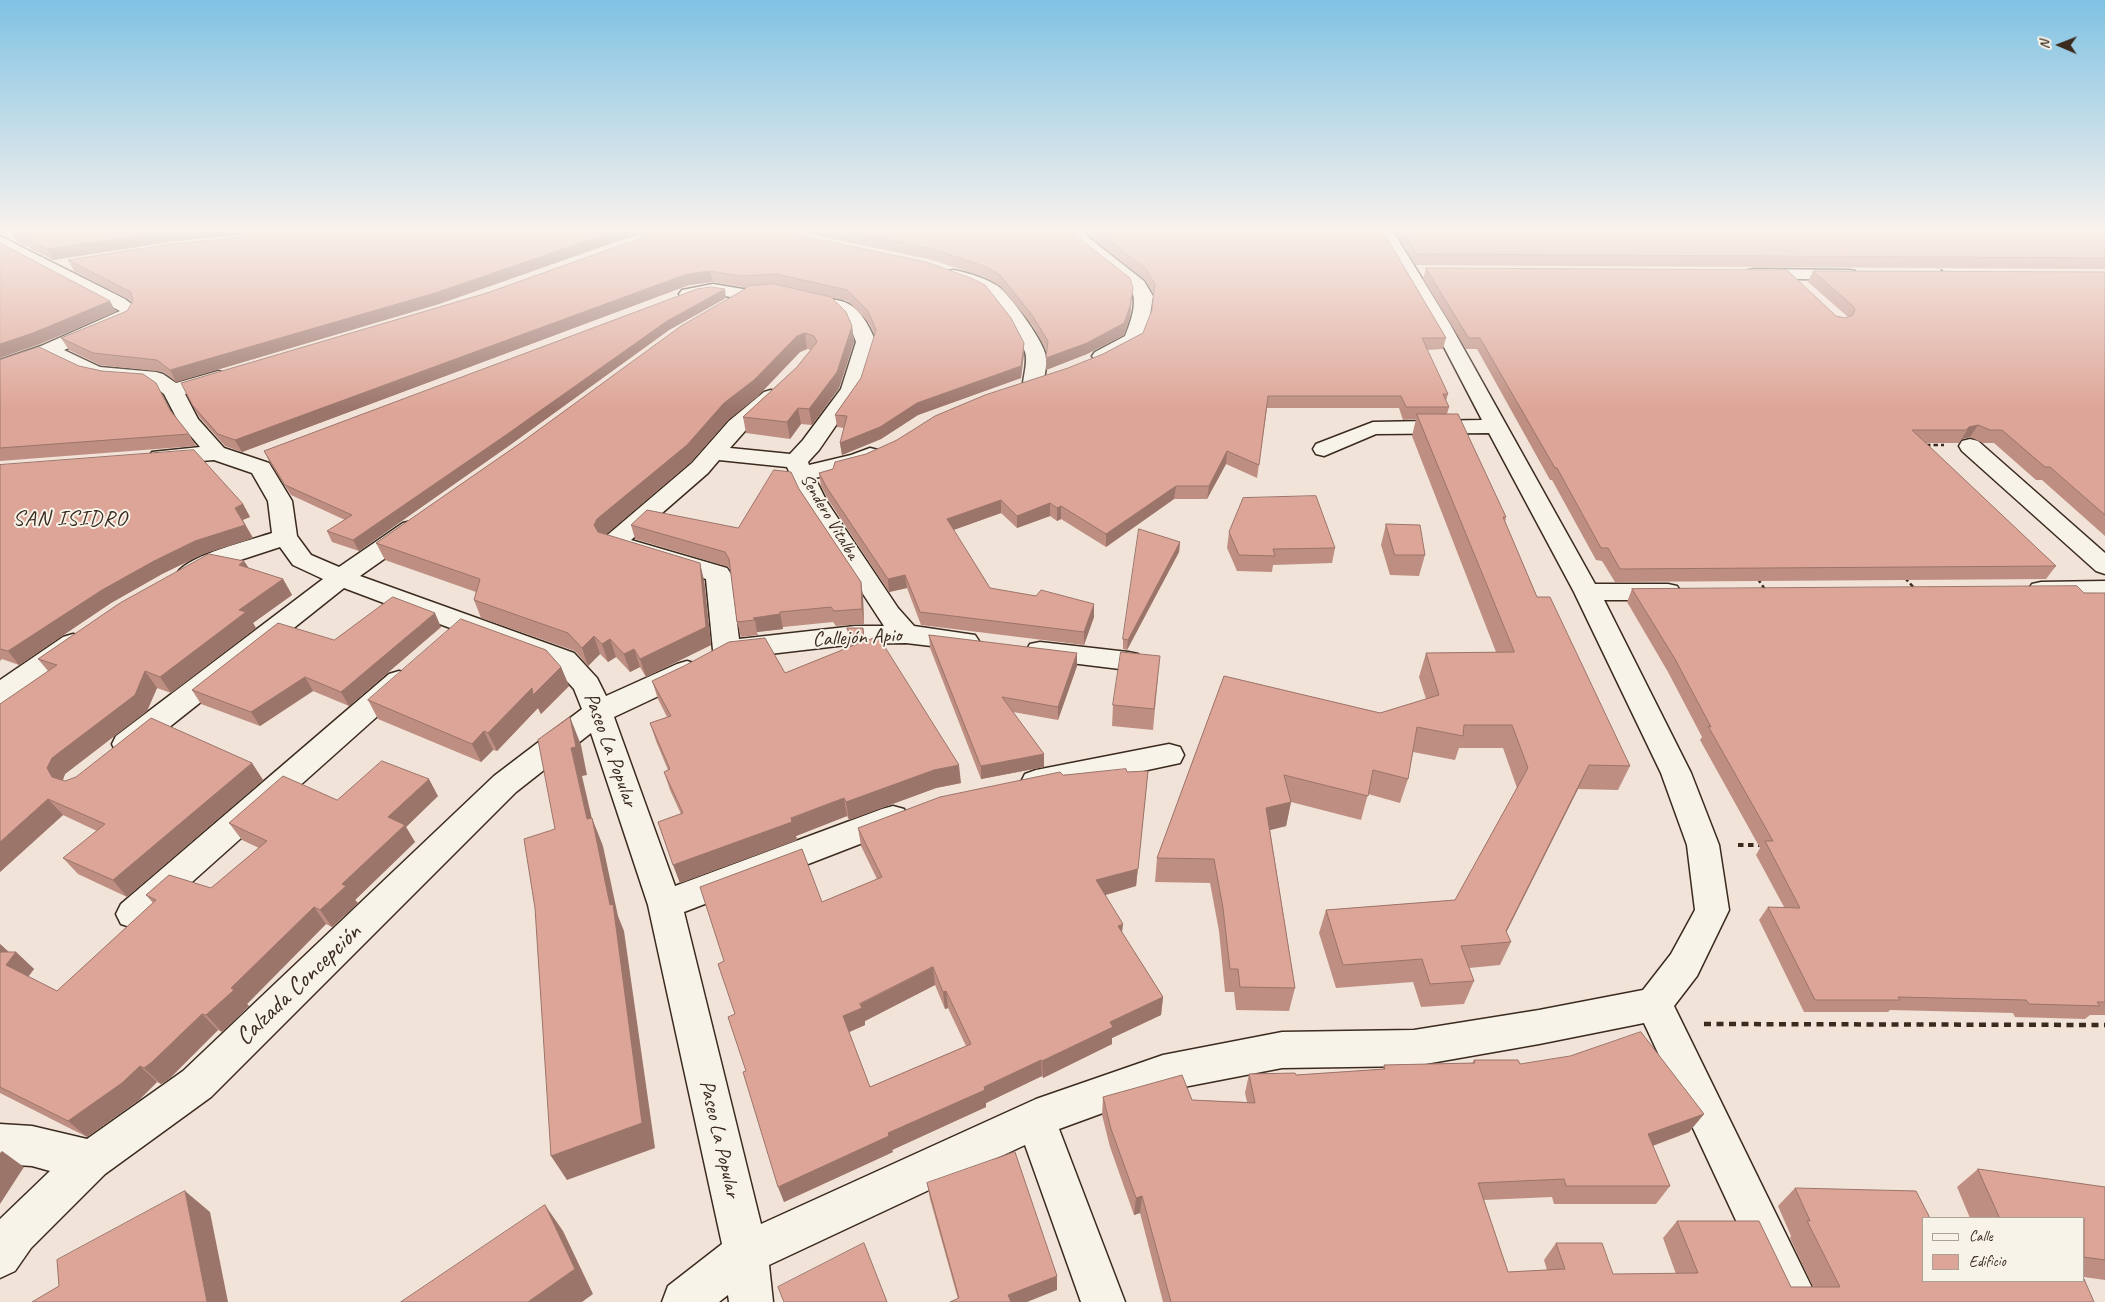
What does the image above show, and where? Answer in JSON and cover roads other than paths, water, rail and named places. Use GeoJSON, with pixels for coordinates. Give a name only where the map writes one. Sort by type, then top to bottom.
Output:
{"type":"FeatureCollection","features":[{"type":"Feature","properties":{"kind":"street"},"geometry":{"type":"LineString","coordinates":[[0,368],[126,318],[129,309],[93,289]]}},
{"type":"Feature","properties":{"kind":"street","name":"Sendero Vitalba"},"geometry":{"type":"LineString","coordinates":[[668,302],[696,291],[713,289],[728,290],[742,294],[777,292],[841,307],[859,324],[866,342],[851,389],[811,445],[799,468],[815,502],[889,614],[906,634]]}},
{"type":"Feature","properties":{"kind":"street"},"geometry":{"type":"LineString","coordinates":[[989,289],[993,291],[1022,327],[1036,354],[1033,383]]}},
{"type":"Feature","properties":{"kind":"street"},"geometry":{"type":"LineString","coordinates":[[1086,364],[1134,339],[1140,322],[1144,296],[1140,289]]}},
{"type":"Feature","properties":{"kind":"street"},"geometry":{"type":"LineString","coordinates":[[1425,289],[1440,324],[1588,592],[1676,774],[1703,845],[1712,910],[1659,1014]]}},
{"type":"Feature","properties":{"kind":"street"},"geometry":{"type":"LineString","coordinates":[[1803,289],[1810,295]]}},
{"type":"Feature","properties":{"kind":"street"},"geometry":{"type":"LineString","coordinates":[[723,310],[741,300],[742,294]]}},
{"type":"Feature","properties":{"kind":"street"},"geometry":{"type":"LineString","coordinates":[[48,350],[94,372],[156,378],[172,392],[189,421],[242,455]]}},
{"type":"Feature","properties":{"kind":"street"},"geometry":{"type":"LineString","coordinates":[[172,392],[231,373]]}},
{"type":"Feature","properties":{"kind":"street"},"geometry":{"type":"LineString","coordinates":[[727,650],[718,574],[614,543],[700,468],[737,426],[784,383]]}},
{"type":"Feature","properties":{"kind":"street"},"geometry":{"type":"LineString","coordinates":[[1324,449],[1373,428],[1497,426]]}},
{"type":"Feature","properties":{"kind":"street"},"geometry":{"type":"LineString","coordinates":[[713,454],[799,468],[859,460],[890,446]]}},
{"type":"Feature","properties":{"kind":"street"},"geometry":{"type":"LineString","coordinates":[[1970,446],[2105,566]]}},
{"type":"Feature","properties":{"kind":"street"},"geometry":{"type":"LineString","coordinates":[[139,459],[242,455]]}},
{"type":"Feature","properties":{"kind":"street","name":"Paseo La Popular"},"geometry":{"type":"LineString","coordinates":[[242,455],[261,468],[280,501],[285,537],[302,560],[452,634],[564,660],[587,685],[665,905],[746,1254],[751,1302]]}},
{"type":"Feature","properties":{"kind":"street"},"geometry":{"type":"LineString","coordinates":[[109,758],[341,578],[430,515]]}},
{"type":"Feature","properties":{"kind":"street"},"geometry":{"type":"LineString","coordinates":[[172,582],[213,561],[285,537]]}},
{"type":"Feature","properties":{"kind":"street"},"geometry":{"type":"LineString","coordinates":[[2019,590],[2105,589]]}},
{"type":"Feature","properties":{"kind":"street"},"geometry":{"type":"LineString","coordinates":[[1588,592],[1687,592]]}},
{"type":"Feature","properties":{"kind":"street"},"geometry":{"type":"LineString","coordinates":[[0,694],[90,632]]}},
{"type":"Feature","properties":{"kind":"street","name":"Callejón Apio"},"geometry":{"type":"LineString","coordinates":[[598,712],[678,676],[727,650],[855,635],[906,634],[1128,661]]}},
{"type":"Feature","properties":{"kind":"street"},"geometry":{"type":"LineString","coordinates":[[133,914],[419,664]]}},
{"type":"Feature","properties":{"kind":"street","name":"Calzada Concepción"},"geometry":{"type":"LineString","coordinates":[[0,1256],[16,1233],[91,1160],[197,1084],[505,784],[598,712]]}},
{"type":"Feature","properties":{"kind":"street"},"geometry":{"type":"LineString","coordinates":[[1005,788],[1169,755]]}},
{"type":"Feature","properties":{"kind":"street"},"geometry":{"type":"LineString","coordinates":[[665,905],[922,807]]}},
{"type":"Feature","properties":{"kind":"street"},"geometry":{"type":"LineString","coordinates":[[684,1302],[746,1254],[1036,1120],[1163,1073],[1282,1050],[1414,1048],[1539,1027],[1659,1014]]}},
{"type":"Feature","properties":{"kind":"street"},"geometry":{"type":"LineString","coordinates":[[1659,1014],[1797,1302]]}},
{"type":"Feature","properties":{"kind":"street"},"geometry":{"type":"LineString","coordinates":[[1036,1120],[1103,1302]]}},
{"type":"Feature","properties":{"kind":"street"},"geometry":{"type":"LineString","coordinates":[[0,1144],[32,1146],[91,1160]]}},
{"type":"Feature","properties":{"kind":"district","name":"SAN ISIDRO"},"geometry":{"type":"Point","coordinates":[70,519]}}]}
